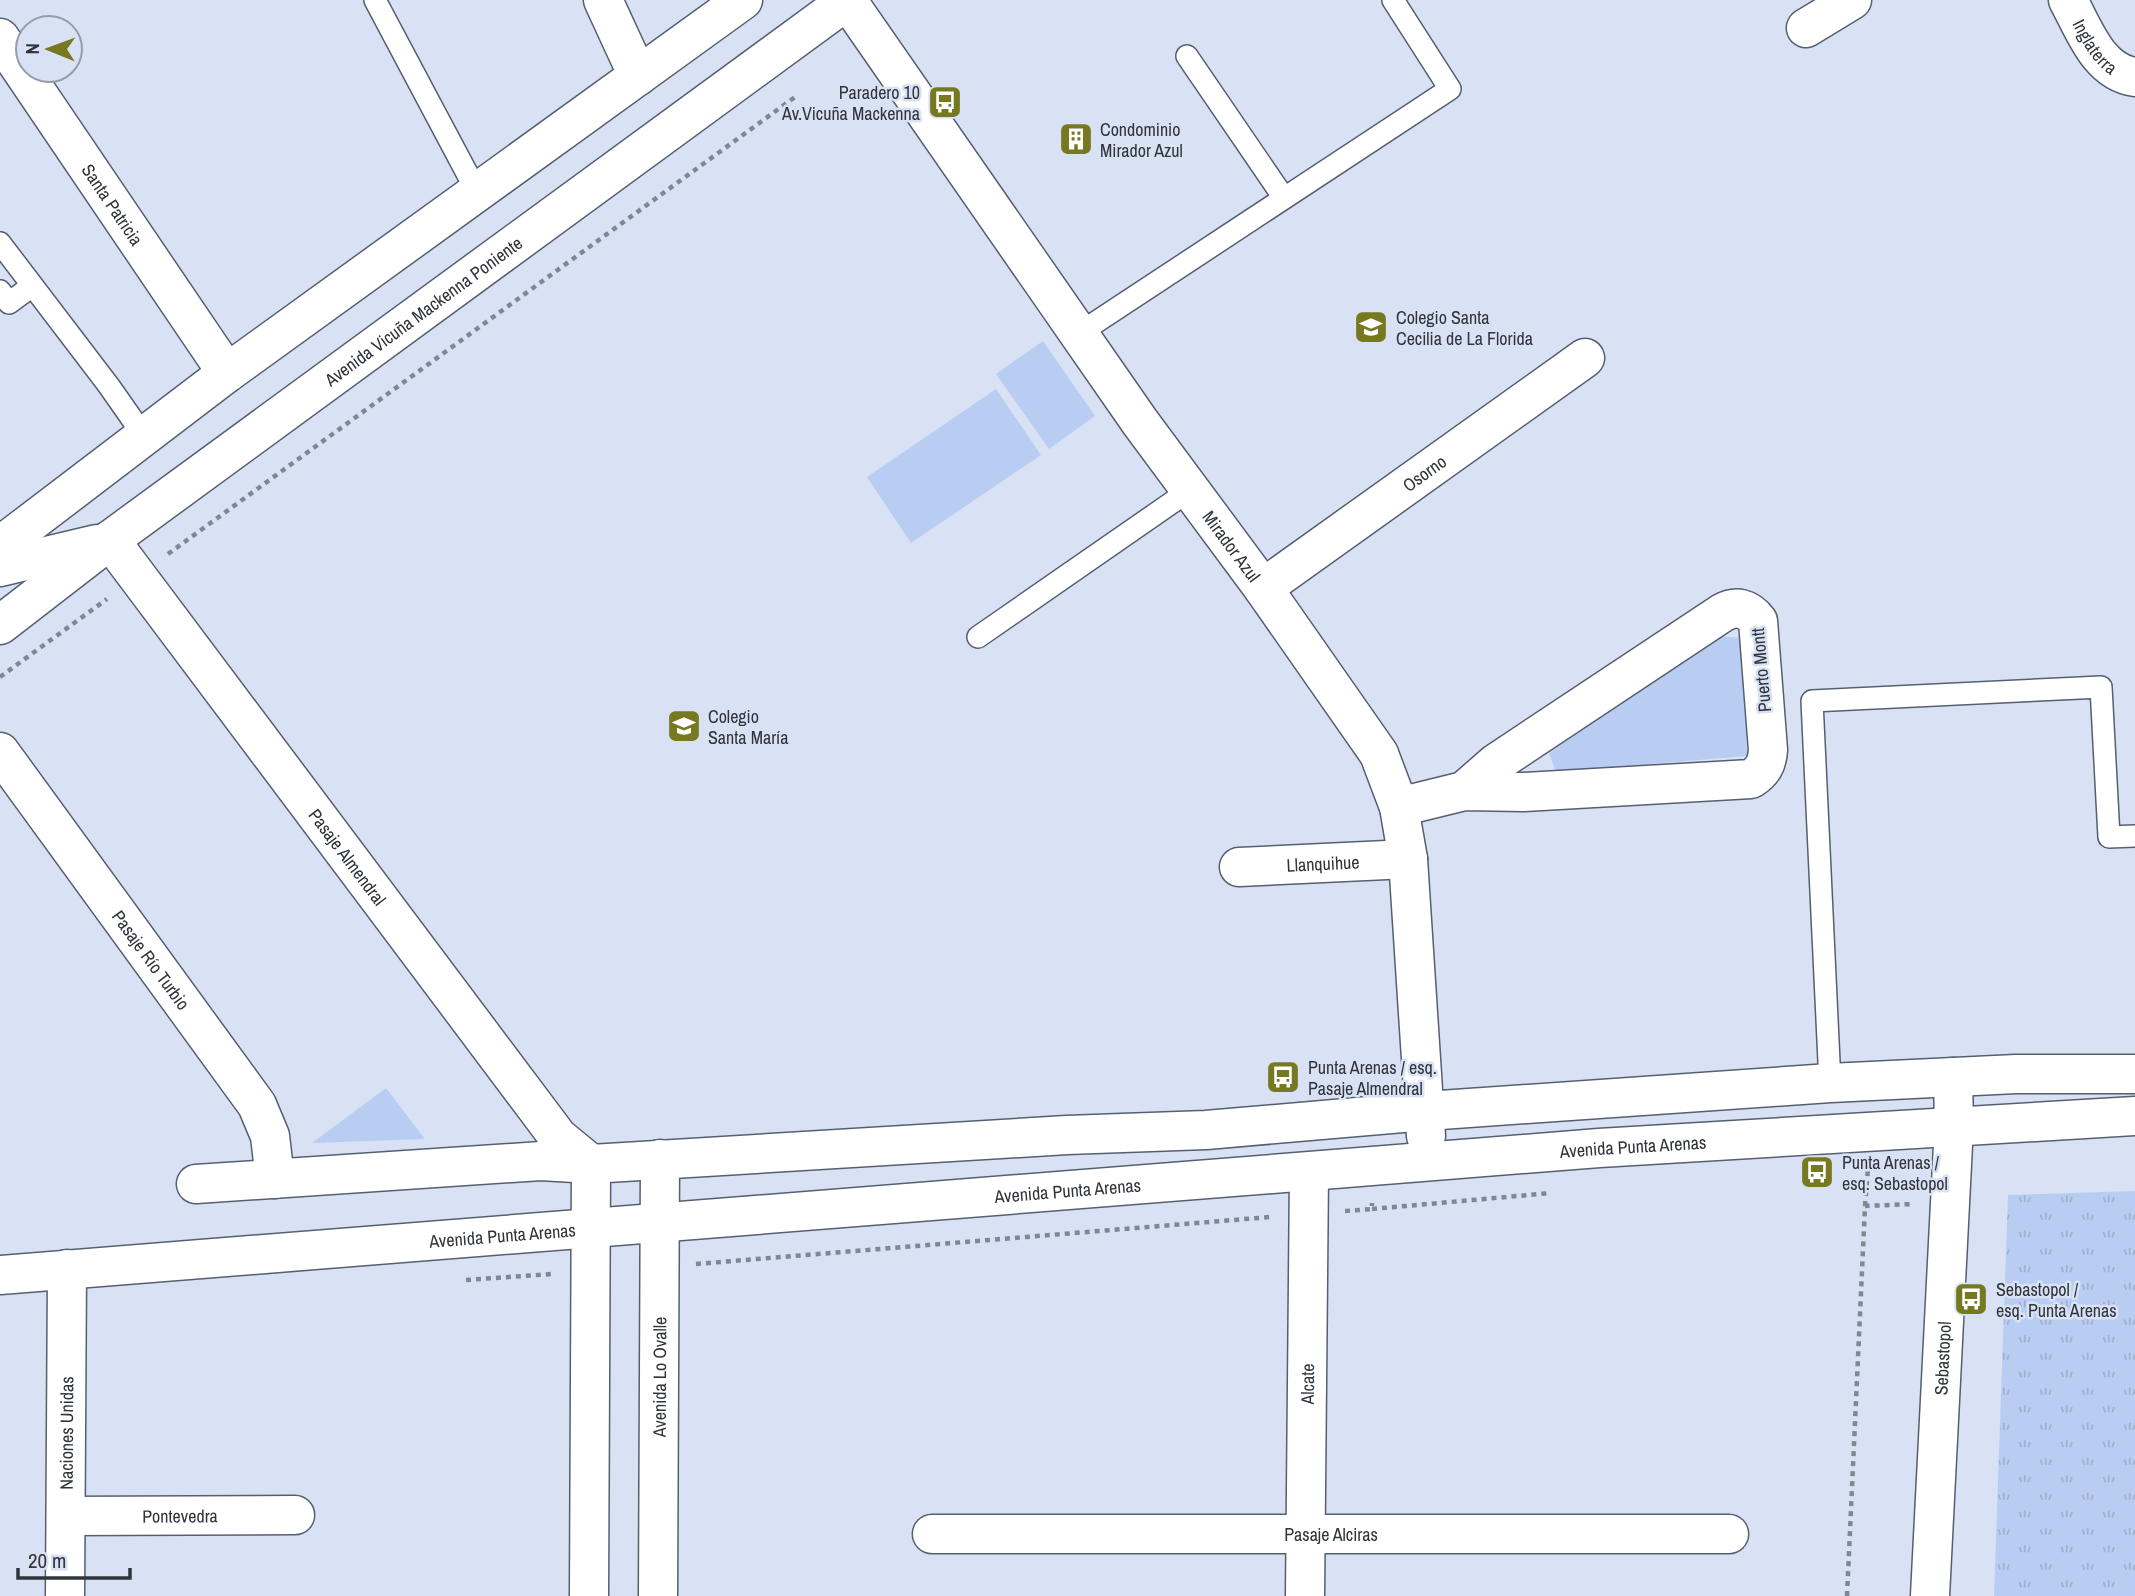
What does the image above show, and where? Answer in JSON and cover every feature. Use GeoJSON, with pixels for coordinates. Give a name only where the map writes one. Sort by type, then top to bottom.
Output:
{"type":"FeatureCollection","features":[{"type":"Feature","properties":{"kind":"main road"},"geometry":{"type":"LineString","coordinates":[[603,0],[638,76]]}},
{"type":"Feature","properties":{"kind":"main road"},"geometry":{"type":"LineString","coordinates":[[0,546],[227,373],[743,0]]}},
{"type":"Feature","properties":{"kind":"main road","name":"Mirador Azul"},"geometry":{"type":"LineString","coordinates":[[847,0],[1078,334],[1263,588],[1379,754],[1399,807],[1408,859],[1426,1111],[1427,1163]]}},
{"type":"Feature","properties":{"kind":"main road","name":"Avenida Vicuña Mackenna Poniente"},"geometry":{"type":"LineString","coordinates":[[0,625],[110,540],[847,0]]}},
{"type":"Feature","properties":{"kind":"main road"},"geometry":{"type":"LineString","coordinates":[[1806,28],[1852,0]]}},
{"type":"Feature","properties":{"kind":"main road","name":"Inglaterra"},"geometry":{"type":"LineString","coordinates":[[2068,0],[2101,59],[2113,70],[2135,77]]}},
{"type":"Feature","properties":{"kind":"main road","name":"Santa Patricia"},"geometry":{"type":"LineString","coordinates":[[0,38],[227,373]]}},
{"type":"Feature","properties":{"kind":"main road","name":"Osorno"},"geometry":{"type":"LineString","coordinates":[[1263,588],[1585,358]]}},
{"type":"Feature","properties":{"kind":"main road"},"geometry":{"type":"LineString","coordinates":[[0,567],[110,540]]}},
{"type":"Feature","properties":{"kind":"main road","name":"Pasaje Almendral"},"geometry":{"type":"LineString","coordinates":[[110,540],[558,1137],[591,1164]]}},
{"type":"Feature","properties":{"kind":"main road","name":"Puerto Montt"},"geometry":{"type":"LineString","coordinates":[[1399,807],[1464,791],[1524,792],[1751,779],[1767,762],[1768,750],[1758,621],[1748,611],[1739,608],[1722,612],[1496,763],[1464,791]]}},
{"type":"Feature","properties":{"kind":"main road","name":"Pasaje Río Turbio"},"geometry":{"type":"LineString","coordinates":[[0,752],[257,1105],[270,1136],[275,1179]]}},
{"type":"Feature","properties":{"kind":"main road","name":"Llanquihue"},"geometry":{"type":"LineString","coordinates":[[1239,867],[1408,859]]}},
{"type":"Feature","properties":{"kind":"main road"},"geometry":{"type":"LineString","coordinates":[[196,1184],[541,1161],[591,1164],[1067,1135],[1206,1130],[1426,1111],[1830,1083],[2015,1074],[2135,1074]]}},
{"type":"Feature","properties":{"kind":"main road","name":"Sebastopol"},"geometry":{"type":"LineString","coordinates":[[1930,1596],[1954,1125],[1953,1077]]}},
{"type":"Feature","properties":{"kind":"main road","name":"Avenida Punta Arenas"},"geometry":{"type":"LineString","coordinates":[[0,1275],[1599,1148],[2135,1116]]}},
{"type":"Feature","properties":{"kind":"main road","name":"Avenida Lo Ovalle"},"geometry":{"type":"LineString","coordinates":[[659,1596],[660,1159]]}},
{"type":"Feature","properties":{"kind":"main road"},"geometry":{"type":"LineString","coordinates":[[589,1596],[591,1164]]}},
{"type":"Feature","properties":{"kind":"main road","name":"Alcate"},"geometry":{"type":"LineString","coordinates":[[1305,1596],[1309,1172]]}},
{"type":"Feature","properties":{"kind":"main road","name":"Naciones Unidas"},"geometry":{"type":"LineString","coordinates":[[65,1596],[67,1269]]}},
{"type":"Feature","properties":{"kind":"main road","name":"Pontevedra"},"geometry":{"type":"LineString","coordinates":[[66,1517],[295,1515]]}},
{"type":"Feature","properties":{"kind":"main road","name":"Pasaje Alciras"},"geometry":{"type":"LineString","coordinates":[[932,1534],[1729,1534]]}},
{"type":"Feature","properties":{"kind":"lane"},"geometry":{"type":"LineString","coordinates":[[375,0],[477,192]]}},
{"type":"Feature","properties":{"kind":"lane"},"geometry":{"type":"LineString","coordinates":[[1078,334],[1450,89],[1393,0]]}},
{"type":"Feature","properties":{"kind":"lane"},"geometry":{"type":"LineString","coordinates":[[1187,56],[1284,198]]}},
{"type":"Feature","properties":{"kind":"lane"},"geometry":{"type":"LineString","coordinates":[[0,243],[110,386],[144,436]]}},
{"type":"Feature","properties":{"kind":"lane"},"geometry":{"type":"LineString","coordinates":[[0,291],[9,303],[32,286]]}},
{"type":"Feature","properties":{"kind":"lane"},"geometry":{"type":"LineString","coordinates":[[978,637],[1190,490]]}},
{"type":"Feature","properties":{"kind":"lane"},"geometry":{"type":"LineString","coordinates":[[1830,1083],[1812,701],[2101,687],[2109,837],[2135,836]]}},
{"type":"Feature","properties":{"kind":"path"},"geometry":{"type":"LineString","coordinates":[[0,677],[795,97]]}},
{"type":"Feature","properties":{"kind":"path"},"geometry":{"type":"LineString","coordinates":[[1847,1596],[1868,1166]]}},
{"type":"Feature","properties":{"kind":"path"},"geometry":{"type":"LineString","coordinates":[[1372,1209],[1565,1192]]}},
{"type":"Feature","properties":{"kind":"path"},"geometry":{"type":"LineString","coordinates":[[1865,1206],[1950,1203]]}},
{"type":"Feature","properties":{"kind":"green space"},"geometry":{"type":"Polygon","coordinates":[[[1043,341],[1095,416],[1049,449],[996,374],[1043,341]]]}},
{"type":"Feature","properties":{"kind":"green space"},"geometry":{"type":"Polygon","coordinates":[[[996,389],[1041,455],[911,543],[867,477],[996,389]]]}},
{"type":"Feature","properties":{"kind":"green space"},"geometry":{"type":"Polygon","coordinates":[[[1718,636],[1744,638],[1747,756],[1556,772],[1549,753],[1718,636]]]}},
{"type":"Feature","properties":{"kind":"green space"},"geometry":{"type":"Polygon","coordinates":[[[386,1088],[425,1139],[312,1143],[386,1088]]]}},
{"type":"Feature","properties":{"kind":"green space"},"geometry":{"type":"Polygon","coordinates":[[[2135,1191],[2135,1596],[1994,1596],[2008,1195],[2135,1191]]]}},
{"type":"Feature","properties":{"kind":"place","name":"Paradero 10 Av.Vicuña Mackenna"},"geometry":{"type":"Point","coordinates":[945,102]}},
{"type":"Feature","properties":{"kind":"place","name":"Condominio Mirador Azul"},"geometry":{"type":"Point","coordinates":[1076,139]}},
{"type":"Feature","properties":{"kind":"place","name":"Colegio Santa Cecilia de La Florida"},"geometry":{"type":"Point","coordinates":[1371,327]}},
{"type":"Feature","properties":{"kind":"place","name":"Colegio Santa María"},"geometry":{"type":"Point","coordinates":[684,726]}},
{"type":"Feature","properties":{"kind":"place","name":"Punta Arenas / esq. Pasaje Almendral"},"geometry":{"type":"Point","coordinates":[1283,1077]}},
{"type":"Feature","properties":{"kind":"place","name":"Punta Arenas / esq. Sebastopol"},"geometry":{"type":"Point","coordinates":[1817,1172]}},
{"type":"Feature","properties":{"kind":"place","name":"Sebastopol / esq. Punta Arenas"},"geometry":{"type":"Point","coordinates":[1971,1299]}}]}
